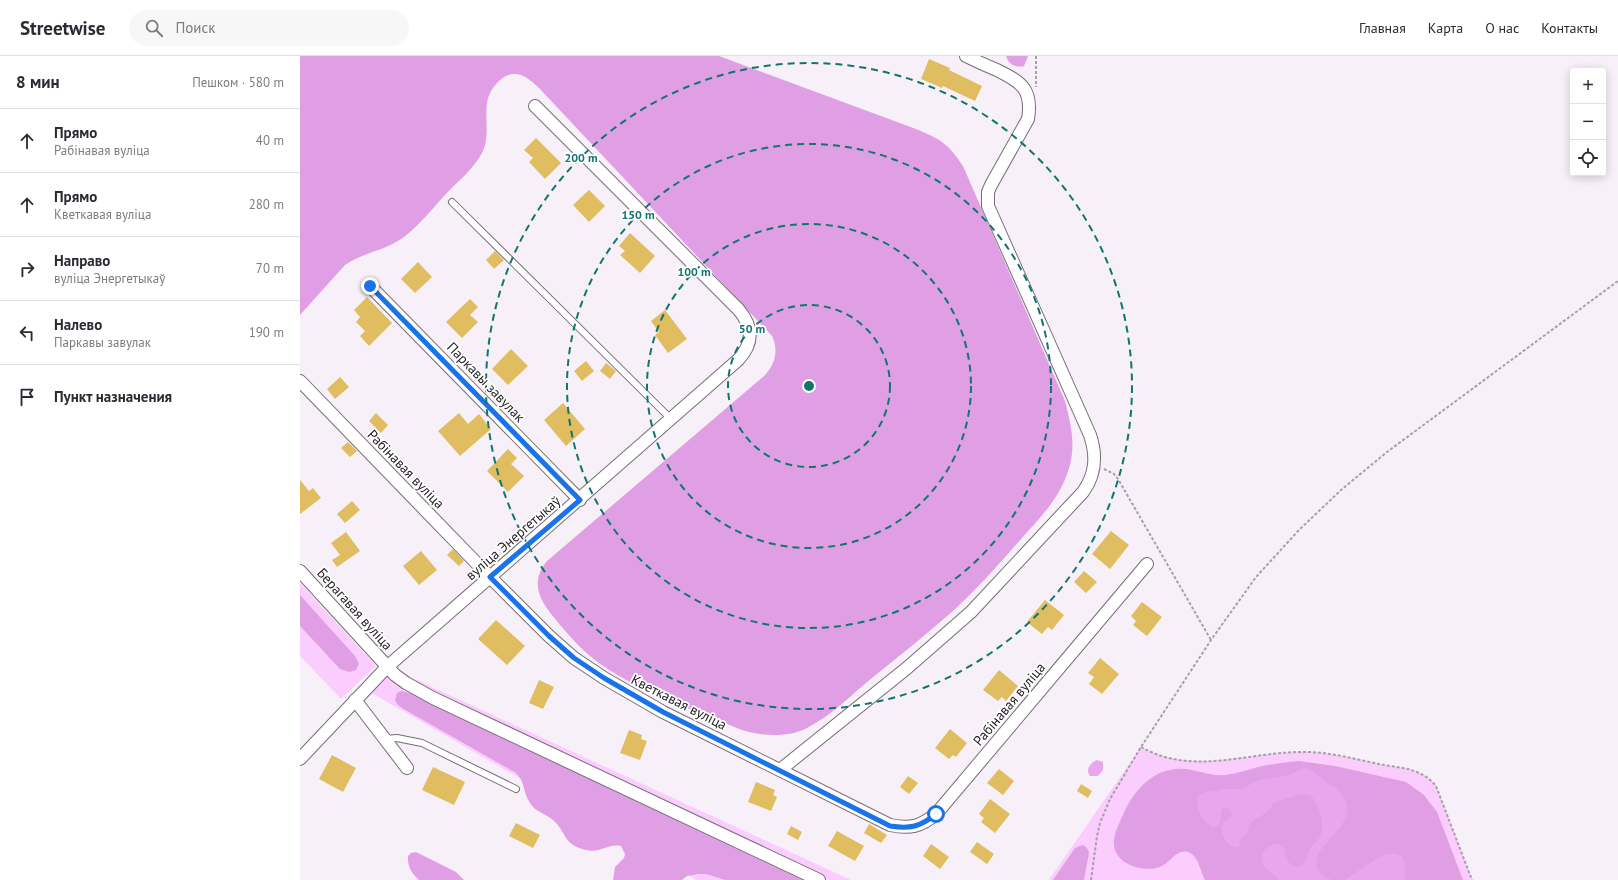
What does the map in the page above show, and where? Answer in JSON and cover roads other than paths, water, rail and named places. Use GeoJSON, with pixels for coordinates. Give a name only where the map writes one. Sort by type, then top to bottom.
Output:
{"type":"FeatureCollection","features":[{"type":"Feature","properties":{"kind":"street"},"geometry":{"type":"LineString","coordinates":[[780,770],[908,668],[971,612],[1083,492],[1088,484],[1094,467],[1094,452],[1090,435],[988,206],[988,192],[991,185],[1028,119],[1030,109],[1027,92],[1014,78],[966,56]]}},
{"type":"Feature","properties":{"kind":"street","name":"вуліца Энергетыкаў"},"geometry":{"type":"LineString","coordinates":[[301,757],[387,667],[580,500],[744,354],[748,348],[750,340],[748,325],[738,310],[536,106]]}},
{"type":"Feature","properties":{"kind":"street","name":"Паркавы завулак"},"geometry":{"type":"LineString","coordinates":[[370,286],[580,500]]}},
{"type":"Feature","properties":{"kind":"street","name":"Рабінавая вуліца"},"geometry":{"type":"LineString","coordinates":[[300,381],[490,577]]}},
{"type":"Feature","properties":{"kind":"street","name":"Рабінавая вуліца"},"geometry":{"type":"LineString","coordinates":[[876,819],[890,826],[904,828],[927,822],[936,814],[1146,564]]}},
{"type":"Feature","properties":{"kind":"street","name":"Берагавая вуліца"},"geometry":{"type":"LineString","coordinates":[[300,571],[387,667],[406,683],[433,698],[819,880]]}},
{"type":"Feature","properties":{"kind":"street","name":"Кветкавая вуліца"},"geometry":{"type":"LineString","coordinates":[[490,577],[549,636],[574,658],[604,678],[663,712],[876,819]]}},
{"type":"Feature","properties":{"kind":"street"},"geometry":{"type":"LineString","coordinates":[[355,700],[407,768]]}},
{"type":"Feature","properties":{"kind":"lane"},"geometry":{"type":"LineString","coordinates":[[452,202],[671,419]]}},
{"type":"Feature","properties":{"kind":"lane"},"geometry":{"type":"LineString","coordinates":[[385,739],[397,738],[422,743],[516,789]]}}]}
